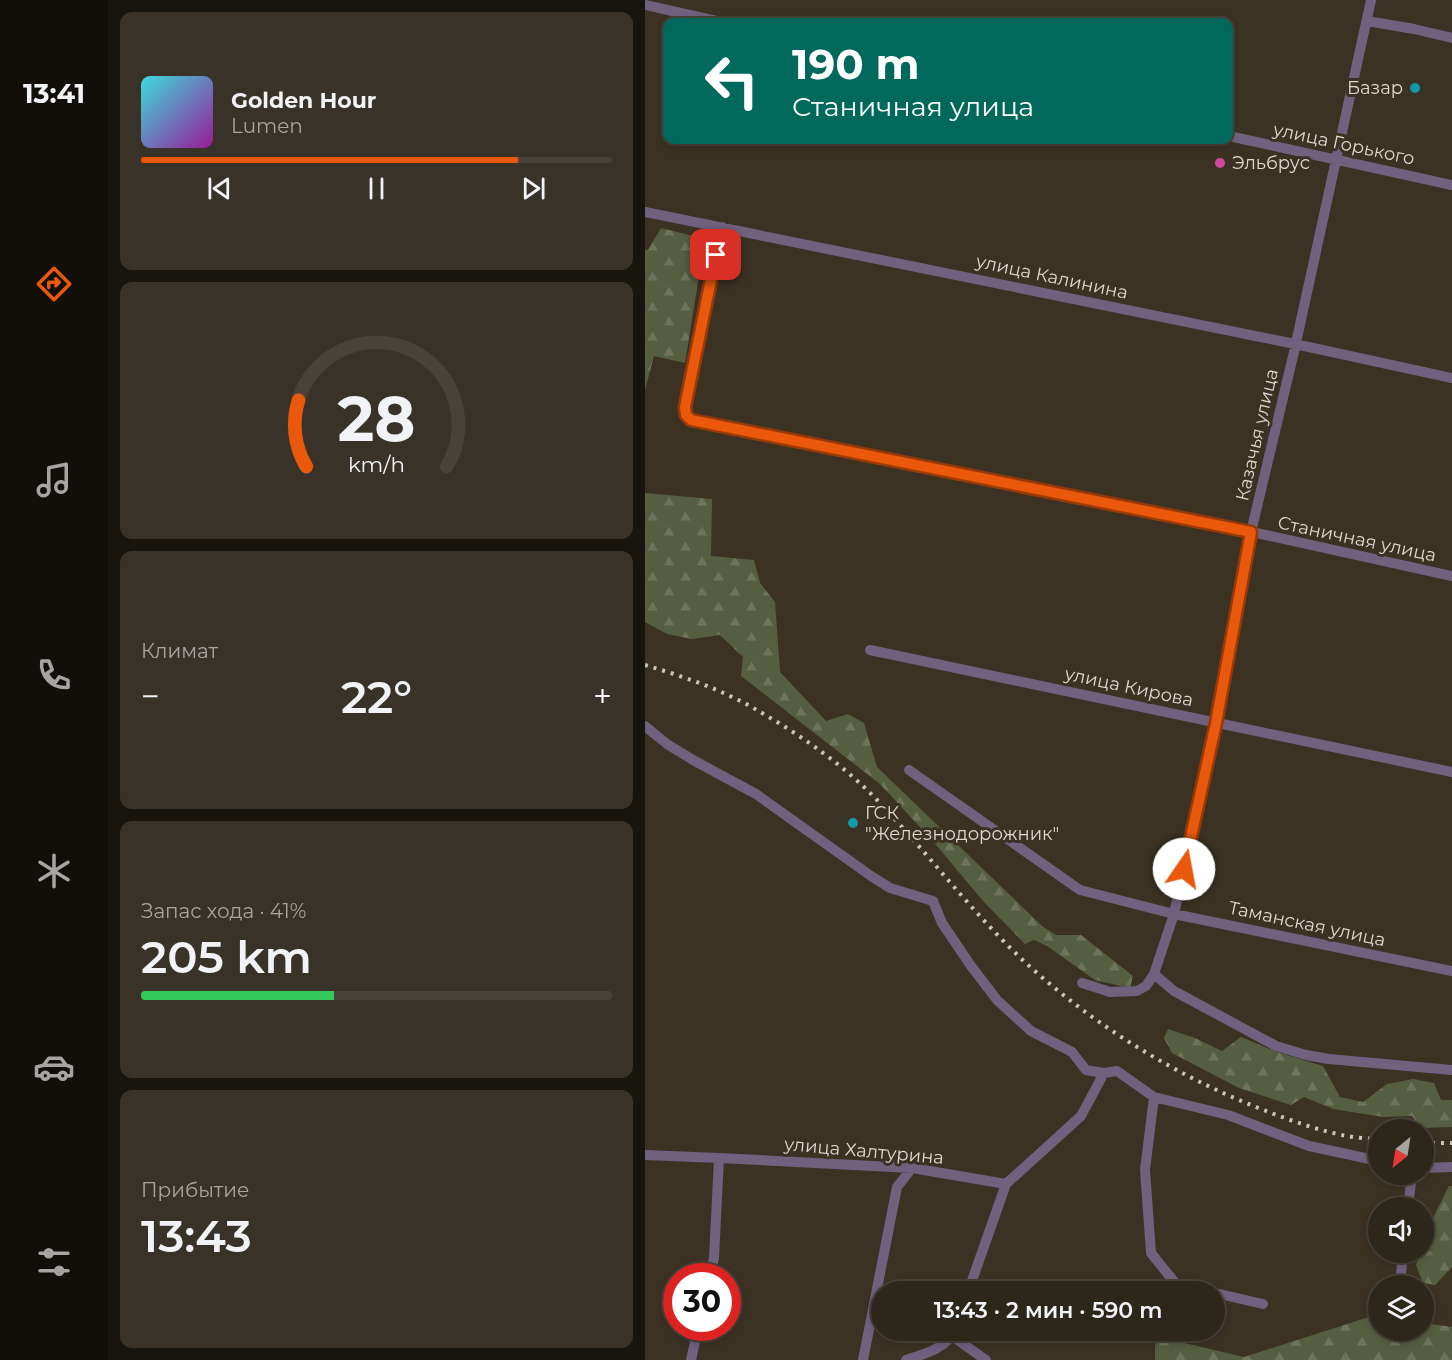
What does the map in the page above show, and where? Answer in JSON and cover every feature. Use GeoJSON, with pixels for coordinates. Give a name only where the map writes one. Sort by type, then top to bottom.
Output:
{"type":"FeatureCollection","features":[{"type":"Feature","properties":{"kind":"street","name":"Казачья улица"},"geometry":{"type":"LineString","coordinates":[[1154,974],[1174,914],[1216,723],[1251,532],[1371,0]]}},
{"type":"Feature","properties":{"kind":"street"},"geometry":{"type":"LineString","coordinates":[[645,5],[703,18]]}},
{"type":"Feature","properties":{"kind":"street"},"geometry":{"type":"LineString","coordinates":[[1367,21],[1452,38]]}},
{"type":"Feature","properties":{"kind":"street","name":"улица Горького"},"geometry":{"type":"LineString","coordinates":[[1233,137],[1452,185]]}},
{"type":"Feature","properties":{"kind":"street","name":"улица Калинина"},"geometry":{"type":"LineString","coordinates":[[645,212],[1452,378]]}},
{"type":"Feature","properties":{"kind":"street","name":"Станичная улица"},"geometry":{"type":"LineString","coordinates":[[722,227],[685,407],[686,415],[691,420],[1251,532],[1452,576]]}},
{"type":"Feature","properties":{"kind":"street","name":"улица Кирова"},"geometry":{"type":"LineString","coordinates":[[870,650],[1452,772]]}},
{"type":"Feature","properties":{"kind":"street"},"geometry":{"type":"LineString","coordinates":[[645,726],[667,744],[693,760],[756,794],[890,888],[933,901],[942,923],[997,1000],[1031,1031],[1072,1052],[1086,1070],[1095,1090]]}},
{"type":"Feature","properties":{"kind":"street","name":"Таманская улица"},"geometry":{"type":"LineString","coordinates":[[909,770],[1080,890],[1174,914],[1452,971]]}},
{"type":"Feature","properties":{"kind":"street"},"geometry":{"type":"LineString","coordinates":[[1082,983],[1110,992],[1137,992],[1146,986],[1154,974],[1174,991],[1276,1046],[1329,1059],[1452,1070]]}},
{"type":"Feature","properties":{"kind":"street"},"geometry":{"type":"LineString","coordinates":[[1086,1070],[1104,1073],[1117,1071],[1154,1096],[1228,1114],[1309,1146],[1368,1159]]}},
{"type":"Feature","properties":{"kind":"street"},"geometry":{"type":"LineString","coordinates":[[972,1281],[1006,1184],[1081,1116],[1104,1073]]}},
{"type":"Feature","properties":{"kind":"street"},"geometry":{"type":"LineString","coordinates":[[1154,1096],[1145,1170],[1152,1253],[1174,1281]]}},
{"type":"Feature","properties":{"kind":"street","name":"улица Халтурина"},"geometry":{"type":"LineString","coordinates":[[645,1155],[912,1168],[1006,1184]]}},
{"type":"Feature","properties":{"kind":"street"},"geometry":{"type":"LineString","coordinates":[[713,1263],[719,1158]]}},
{"type":"Feature","properties":{"kind":"street"},"geometry":{"type":"LineString","coordinates":[[1434,1168],[1452,1167]]}},
{"type":"Feature","properties":{"kind":"street"},"geometry":{"type":"LineString","coordinates":[[863,1360],[897,1187],[912,1168]]}},
{"type":"Feature","properties":{"kind":"street"},"geometry":{"type":"LineString","coordinates":[[1225,1295],[1263,1304]]}},
{"type":"Feature","properties":{"kind":"street"},"geometry":{"type":"LineString","coordinates":[[691,1360],[695,1341]]}},
{"type":"Feature","properties":{"kind":"street"},"geometry":{"type":"LineString","coordinates":[[906,1360],[936,1349],[944,1341]]}},
{"type":"Feature","properties":{"kind":"street"},"geometry":{"type":"LineString","coordinates":[[963,1341],[986,1360]]}},
{"type":"Feature","properties":{"kind":"green space"},"geometry":{"type":"Polygon","coordinates":[[[661,228],[705,239],[685,363],[654,356],[645,390],[645,250],[648,250],[661,228]]]}},
{"type":"Feature","properties":{"kind":"green space"},"geometry":{"type":"Polygon","coordinates":[[[645,493],[712,499],[711,556],[754,560],[760,583],[775,602],[780,672],[826,721],[848,714],[864,723],[877,767],[1042,926],[1056,935],[1081,935],[1133,976],[1130,988],[1095,980],[1047,946],[1034,940],[1025,944],[983,901],[932,840],[880,784],[741,676],[743,657],[720,635],[692,639],[667,634],[645,622],[645,493]]]}},
{"type":"Feature","properties":{"kind":"green space"},"geometry":{"type":"Polygon","coordinates":[[[1168,1029],[1195,1038],[1222,1051],[1241,1037],[1277,1052],[1323,1066],[1340,1097],[1363,1102],[1387,1084],[1413,1079],[1434,1083],[1441,1100],[1452,1100],[1452,1127],[1434,1128],[1434,1119],[1414,1119],[1412,1116],[1383,1117],[1333,1109],[1304,1097],[1291,1105],[1239,1088],[1172,1053],[1164,1038],[1168,1029]]]}},
{"type":"Feature","properties":{"kind":"green space"},"geometry":{"type":"Polygon","coordinates":[[[1449,1186],[1452,1186],[1452,1267],[1435,1285],[1434,1275],[1420,1275],[1416,1265],[1417,1263],[1434,1263],[1434,1216],[1449,1186]]]}},
{"type":"Feature","properties":{"kind":"green space"},"geometry":{"type":"Polygon","coordinates":[[[1368,1317],[1368,1341],[1434,1341],[1434,1324],[1452,1327],[1452,1360],[1155,1360],[1155,1344],[1159,1341],[1176,1341],[1244,1357],[1368,1317]]]}},
{"type":"Feature","properties":{"kind":"railway"},"geometry":{"type":"LineString","coordinates":[[645,665],[701,684],[741,701],[824,754],[880,803],[970,906],[1027,964],[1107,1027],[1165,1063],[1225,1094],[1301,1124],[1351,1137],[1368,1139]]}},
{"type":"Feature","properties":{"kind":"railway"},"geometry":{"type":"LineString","coordinates":[[1434,1143],[1452,1143]]}},
{"type":"Feature","properties":{"kind":"place","name":"Базар"},"geometry":{"type":"Point","coordinates":[1415,88]}},
{"type":"Feature","properties":{"kind":"place","name":"Эльбрус"},"geometry":{"type":"Point","coordinates":[1220,163]}},
{"type":"Feature","properties":{"kind":"place","name":"ГСК \"Железнодорожник\""},"geometry":{"type":"Point","coordinates":[853,823]}},
{"type":"Feature","properties":{"kind":"route"},"geometry":{"type":"LineString","coordinates":[[716,255],[685,407],[686,415],[691,420],[1251,532],[1216,723],[1184,869]]}}]}
